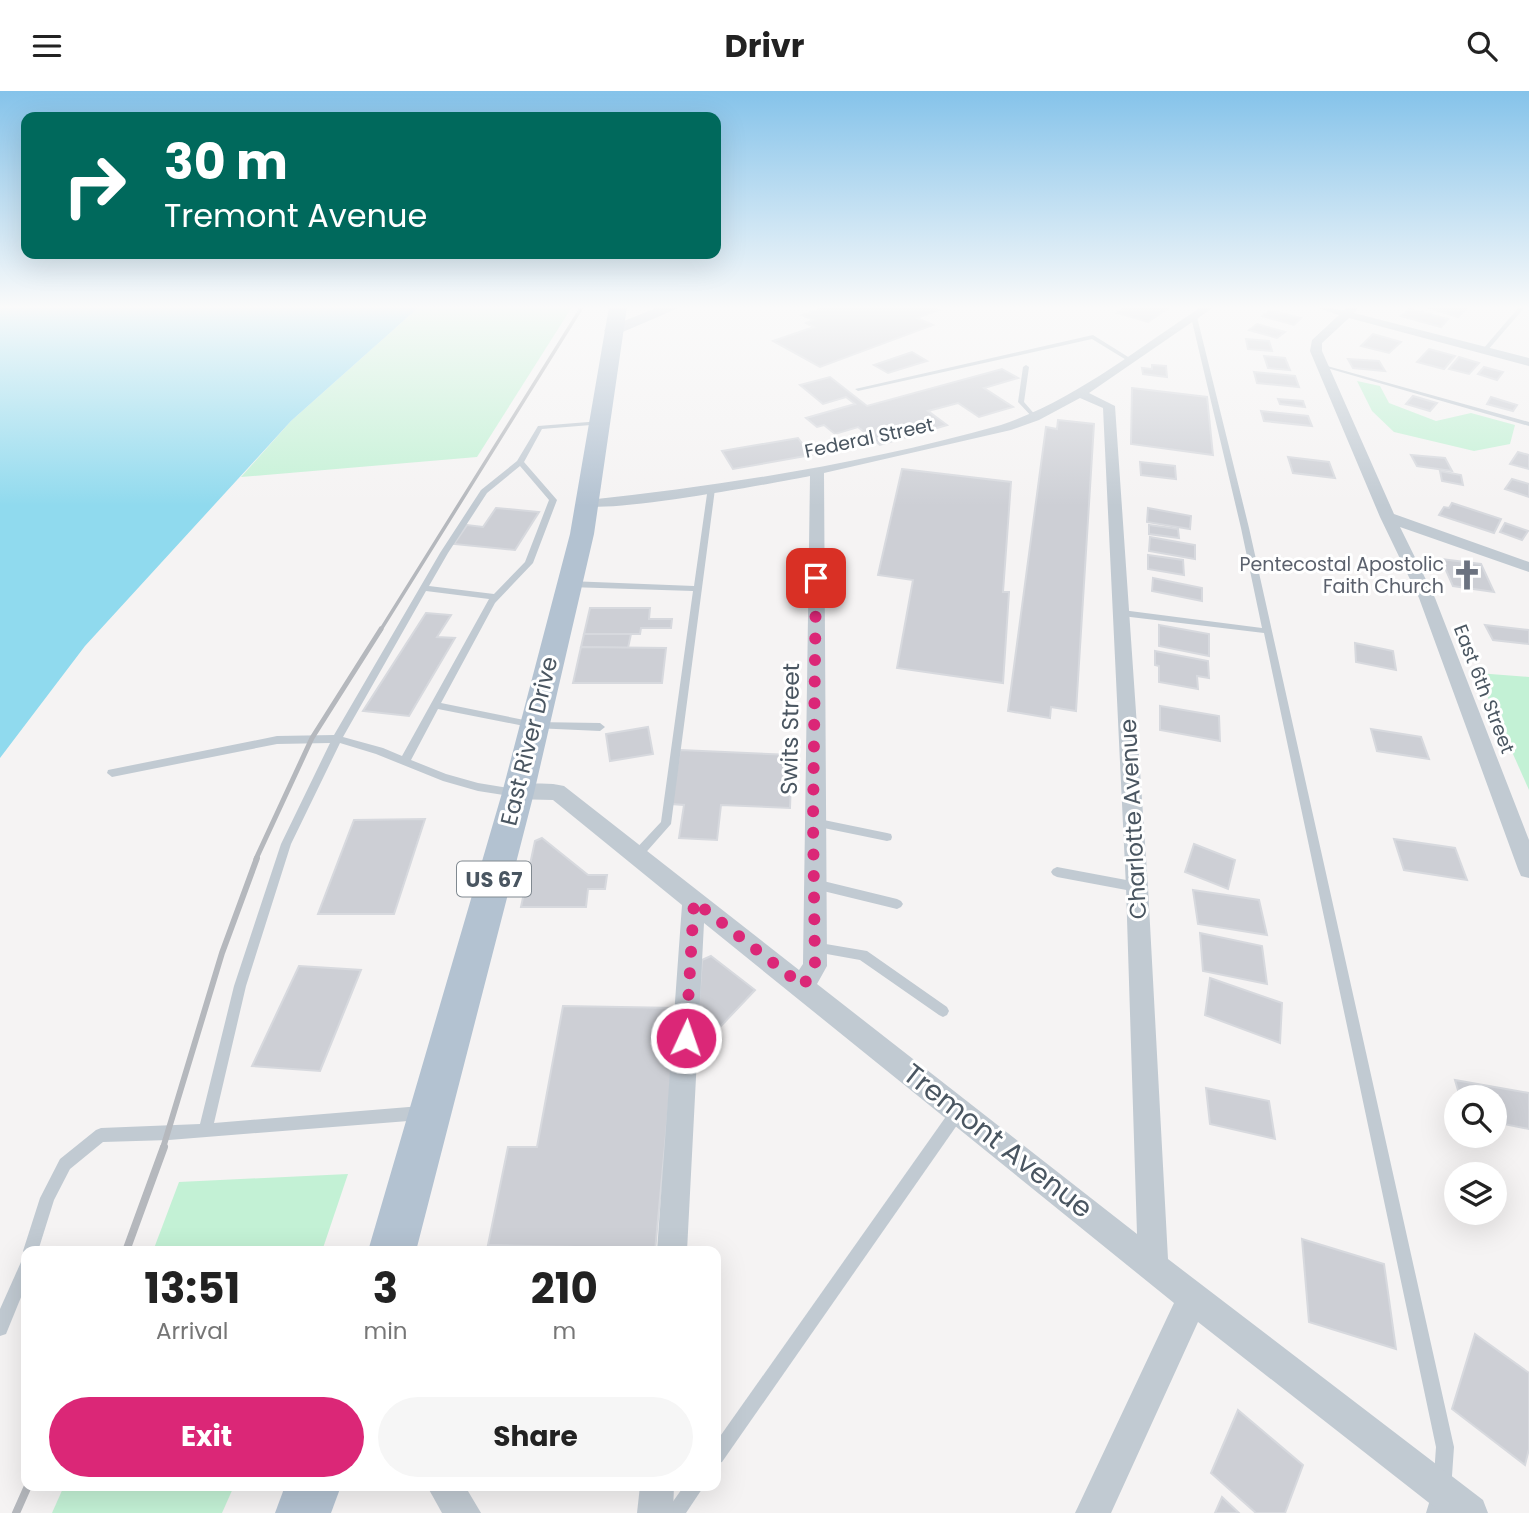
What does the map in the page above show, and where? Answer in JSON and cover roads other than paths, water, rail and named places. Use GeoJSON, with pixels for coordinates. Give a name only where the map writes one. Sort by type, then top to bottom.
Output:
{"type":"FeatureCollection","features":[{"type":"Feature","properties":{"kind":"main road","name":"East River Drive"},"geometry":{"type":"LineString","coordinates":[[393,1246],[518,793],[569,585],[588,504],[607,373]]}},
{"type":"Feature","properties":{"kind":"main road"},"geometry":{"type":"LineString","coordinates":[[303,1513],[311,1491]]}},
{"type":"Feature","properties":{"kind":"street","name":"Federal Street"},"geometry":{"type":"LineString","coordinates":[[588,504],[711,489],[817,470],[1004,428],[1034,417],[1080,394],[1110,373]]}},
{"type":"Feature","properties":{"kind":"street","name":"East 6th Street"},"geometry":{"type":"LineString","coordinates":[[1325,373],[1427,598],[1529,869]]}},
{"type":"Feature","properties":{"kind":"street","name":"Charlotte Avenue"},"geometry":{"type":"LineString","coordinates":[[1080,394],[1109,406],[1137,887],[1153,1265]]}},
{"type":"Feature","properties":{"kind":"street","name":"Swits Street"},"geometry":{"type":"LineString","coordinates":[[803,986],[815,966],[813,821],[817,470]]}},
{"type":"Feature","properties":{"kind":"street"},"geometry":{"type":"LineString","coordinates":[[1388,517],[1529,567]]}},
{"type":"Feature","properties":{"kind":"street","name":"Tremont Avenue"},"geometry":{"type":"LineString","coordinates":[[518,793],[557,792],[1194,1298],[1439,1502],[1470,1513]]}},
{"type":"Feature","properties":{"kind":"street"},"geometry":{"type":"LineString","coordinates":[[672,1246],[694,901]]}},
{"type":"Feature","properties":{"kind":"street"},"geometry":{"type":"LineString","coordinates":[[1093,1513],[1194,1298]]}},
{"type":"Feature","properties":{"kind":"street"},"geometry":{"type":"LineString","coordinates":[[448,1491],[464,1513]]}},
{"type":"Feature","properties":{"kind":"street"},"geometry":{"type":"LineString","coordinates":[[655,1513],[657,1491]]}},
{"type":"Feature","properties":{"kind":"lane"},"geometry":{"type":"LineString","coordinates":[[858,389],[929,373]]}},
{"type":"Feature","properties":{"kind":"lane"},"geometry":{"type":"LineString","coordinates":[[1025,373],[1021,402],[1034,417]]}},
{"type":"Feature","properties":{"kind":"lane"},"geometry":{"type":"LineString","coordinates":[[1207,373],[1445,1447],[1439,1502]]}},
{"type":"Feature","properties":{"kind":"lane"},"geometry":{"type":"LineString","coordinates":[[1350,373],[1529,424]]}},
{"type":"Feature","properties":{"kind":"lane"},"geometry":{"type":"LineString","coordinates":[[205,1130],[240,986],[286,844],[337,739],[423,588],[484,492],[520,462],[540,427],[601,423]]}},
{"type":"Feature","properties":{"kind":"lane"},"geometry":{"type":"LineString","coordinates":[[405,761],[496,597],[530,563],[553,500],[520,462]]}},
{"type":"Feature","properties":{"kind":"lane"},"geometry":{"type":"LineString","coordinates":[[636,855],[666,824],[711,489]]}},
{"type":"Feature","properties":{"kind":"lane"},"geometry":{"type":"LineString","coordinates":[[569,585],[697,589]]}},
{"type":"Feature","properties":{"kind":"lane"},"geometry":{"type":"LineString","coordinates":[[423,588],[496,597]]}},
{"type":"Feature","properties":{"kind":"lane"},"geometry":{"type":"LineString","coordinates":[[1122,613],[1266,631]]}},
{"type":"Feature","properties":{"kind":"lane"},"geometry":{"type":"LineString","coordinates":[[435,705],[534,725],[600,727]]}},
{"type":"Feature","properties":{"kind":"lane"},"geometry":{"type":"LineString","coordinates":[[112,773],[278,740],[337,739],[478,787],[518,793]]}},
{"type":"Feature","properties":{"kind":"lane"},"geometry":{"type":"LineString","coordinates":[[813,821],[887,837]]}},
{"type":"Feature","properties":{"kind":"lane"},"geometry":{"type":"LineString","coordinates":[[1057,872],[1137,887]]}},
{"type":"Feature","properties":{"kind":"lane"},"geometry":{"type":"LineString","coordinates":[[813,884],[897,904]]}},
{"type":"Feature","properties":{"kind":"lane"},"geometry":{"type":"LineString","coordinates":[[814,947],[863,955],[943,1011]]}},
{"type":"Feature","properties":{"kind":"lane"},"geometry":{"type":"LineString","coordinates":[[721,1449],[958,1111]]}},
{"type":"Feature","properties":{"kind":"lane"},"geometry":{"type":"LineString","coordinates":[[33,1246],[47,1198],[65,1164],[101,1135],[205,1130],[431,1112]]}},
{"type":"Feature","properties":{"kind":"lane"},"geometry":{"type":"LineString","coordinates":[[0,1328],[21,1279]]}},
{"type":"Feature","properties":{"kind":"lane"},"geometry":{"type":"LineString","coordinates":[[676,1513],[691,1491]]}},
{"type":"Feature","properties":{"kind":"water"},"geometry":{"type":"Polygon","coordinates":[[[0,373],[344,373],[291,421],[85,646],[0,758],[0,373]]]}},
{"type":"Feature","properties":{"kind":"railway"},"geometry":{"type":"LineString","coordinates":[[380,631],[541,373]]}},
{"type":"Feature","properties":{"kind":"railway"},"geometry":{"type":"LineString","coordinates":[[256,859],[312,738],[381,629]]}},
{"type":"Feature","properties":{"kind":"railway"},"geometry":{"type":"LineString","coordinates":[[163,1148],[222,953],[257,858]]}},
{"type":"Feature","properties":{"kind":"railway"},"geometry":{"type":"LineString","coordinates":[[128,1246],[164,1147]]}},
{"type":"Feature","properties":{"kind":"railway"},"geometry":{"type":"LineString","coordinates":[[16,1513],[26,1491]]}},
{"type":"Feature","properties":{"kind":"place","name":"Pentecostal Apostolic Faith Church"},"geometry":{"type":"Point","coordinates":[1467,575]}}]}
